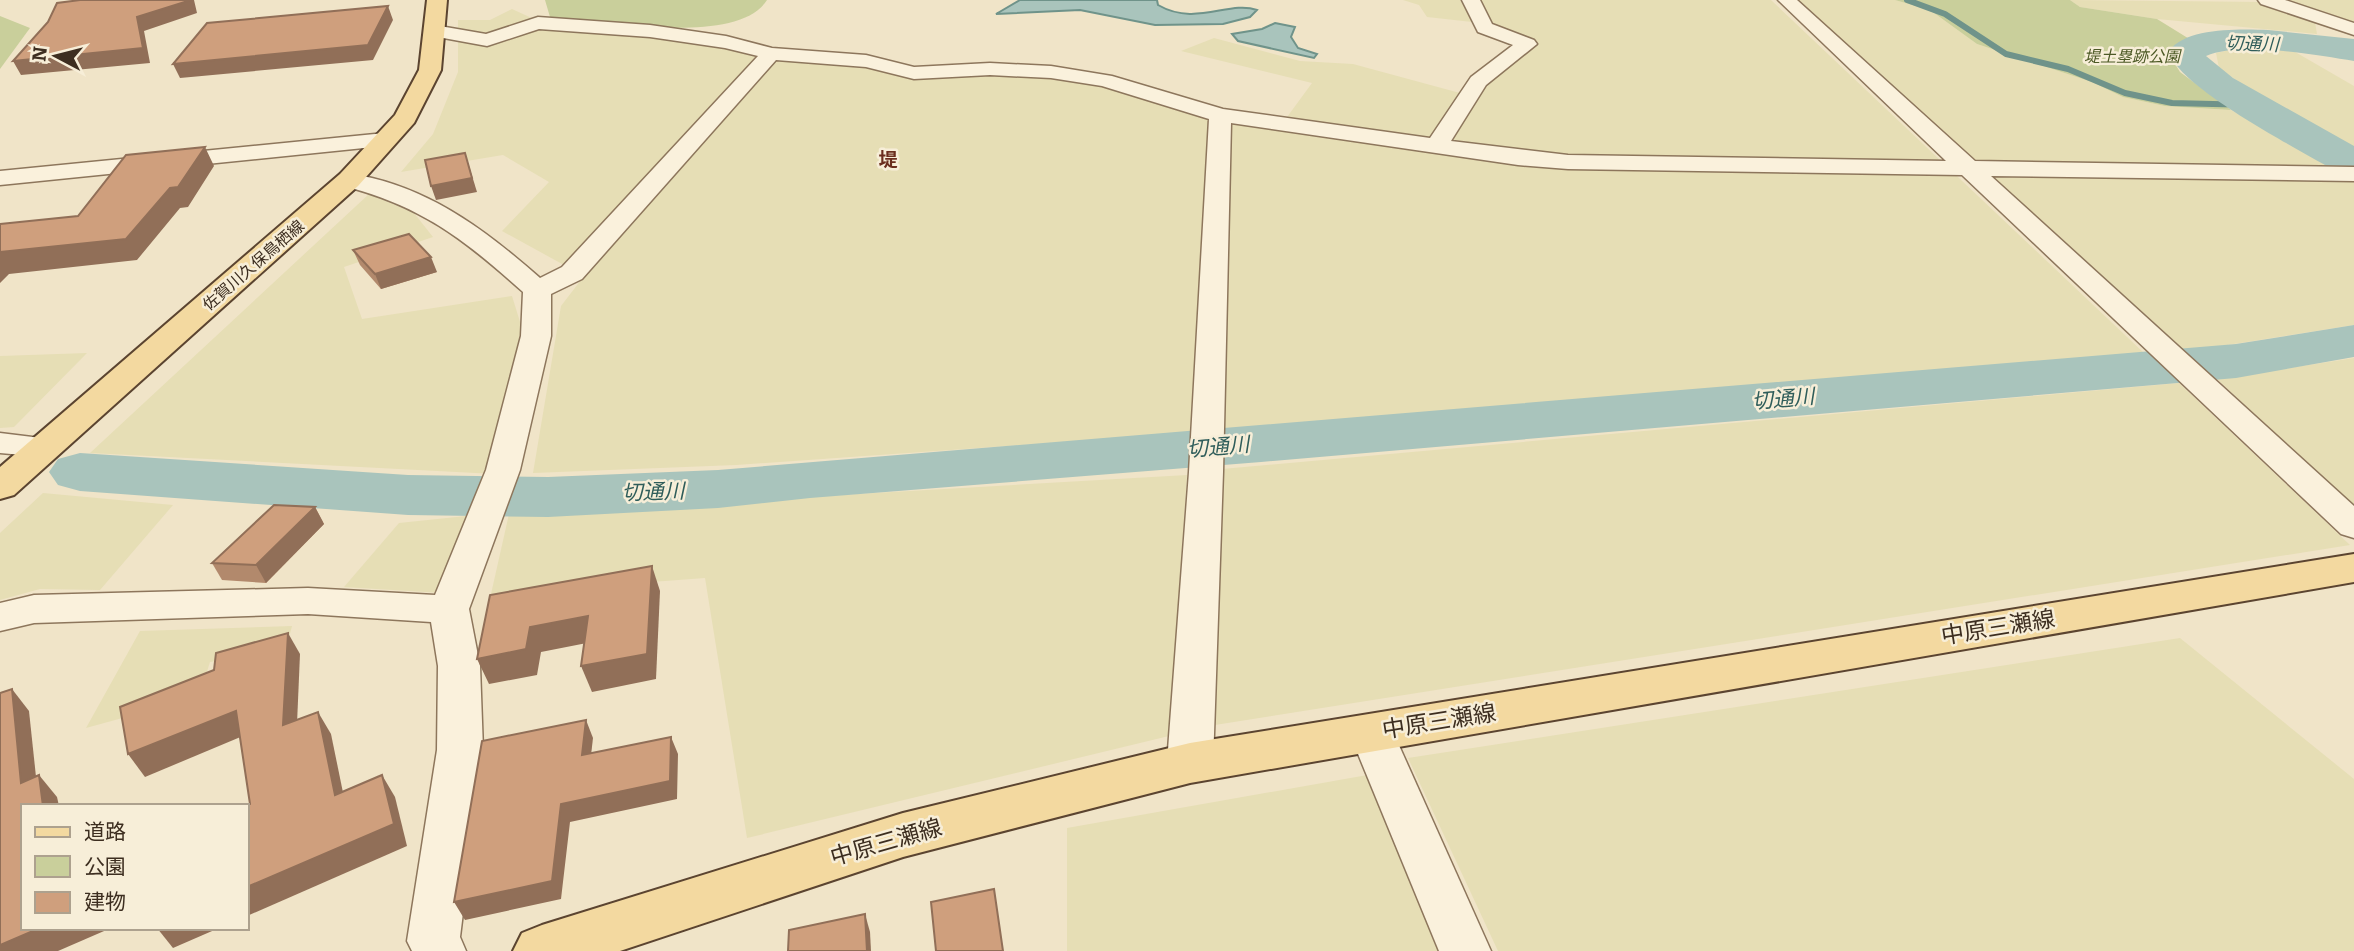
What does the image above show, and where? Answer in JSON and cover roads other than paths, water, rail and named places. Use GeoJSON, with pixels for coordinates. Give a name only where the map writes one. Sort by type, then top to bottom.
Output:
{"type":"FeatureCollection","features":[{"type":"Feature","properties":{"kind":"main road","name":"佐賀川久保鳥栖線"},"geometry":{"type":"LineString","coordinates":[[0,487],[349,180],[405,118],[430,70],[437,0]]}},
{"type":"Feature","properties":{"kind":"main road","name":"中原三瀬線"},"geometry":{"type":"LineString","coordinates":[[542,951],[903,835],[1190,763],[2354,568]]}},
{"type":"Feature","properties":{"kind":"street"},"geometry":{"type":"LineString","coordinates":[[1437,146],[1478,81],[1527,44],[1485,27],[1471,0]]}},
{"type":"Feature","properties":{"kind":"street"},"geometry":{"type":"LineString","coordinates":[[1787,0],[2354,526]]}},
{"type":"Feature","properties":{"kind":"street"},"geometry":{"type":"LineString","coordinates":[[2267,0],[2354,29]]}},
{"type":"Feature","properties":{"kind":"street"},"geometry":{"type":"LineString","coordinates":[[434,31],[487,40],[538,23],[650,31],[726,42],[771,54],[866,61],[930,74],[990,69],[1088,77],[1220,115],[1518,158],[1568,162],[2346,175]]}},
{"type":"Feature","properties":{"kind":"street"},"geometry":{"type":"LineString","coordinates":[[537,290],[572,273],[771,54]]}},
{"type":"Feature","properties":{"kind":"street"},"geometry":{"type":"LineString","coordinates":[[1190,763],[1206,472],[1220,115]]}},
{"type":"Feature","properties":{"kind":"street"},"geometry":{"type":"LineString","coordinates":[[0,178],[385,140]]}},
{"type":"Feature","properties":{"kind":"street"},"geometry":{"type":"LineString","coordinates":[[349,180],[370,184],[427,205],[470,231],[537,290],[536,337],[503,470],[449,609],[459,666],[460,750],[433,941],[440,951]]}},
{"type":"Feature","properties":{"kind":"street"},"geometry":{"type":"LineString","coordinates":[[0,443],[45,447]]}},
{"type":"Feature","properties":{"kind":"street"},"geometry":{"type":"LineString","coordinates":[[0,617],[34,609],[308,601],[449,609]]}},
{"type":"Feature","properties":{"kind":"street"},"geometry":{"type":"LineString","coordinates":[[1371,732],[1465,951]]}},
{"type":"Feature","properties":{"kind":"water"},"geometry":{"type":"Polygon","coordinates":[[[1020,0],[1157,0],[1158,5],[1186,14],[1235,8],[1257,10],[1250,17],[1223,24],[1155,25],[1080,10],[996,14],[1020,0]]]}},
{"type":"Feature","properties":{"kind":"water"},"geometry":{"type":"Polygon","coordinates":[[[1275,23],[1295,27],[1291,37],[1298,48],[1317,54],[1314,58],[1238,41],[1232,34],[1262,29],[1275,23]]]}},
{"type":"Feature","properties":{"kind":"waterway"},"geometry":{"type":"LineString","coordinates":[[1907,0],[1945,14],[2006,54],[2068,69],[2125,93],[2172,103],[2254,105]]}},
{"type":"Feature","properties":{"kind":"waterway","name":"切通川"},"geometry":{"type":"LineString","coordinates":[[2354,50],[2292,42],[2244,40],[2203,44],[2187,51],[2189,60],[2220,86],[2354,164]]}},
{"type":"Feature","properties":{"kind":"waterway","name":"切通川"},"geometry":{"type":"LineString","coordinates":[[80,472],[408,495],[548,497],[718,489],[810,479],[1261,444],[2236,361],[2354,341]]}},
{"type":"Feature","properties":{"kind":"district","name":"堤"},"geometry":{"type":"Point","coordinates":[888,159]}},
{"type":"Feature","properties":{"kind":"park label","name":"堤土塁跡公園"},"geometry":{"type":"Point","coordinates":[2132,56]}}]}
